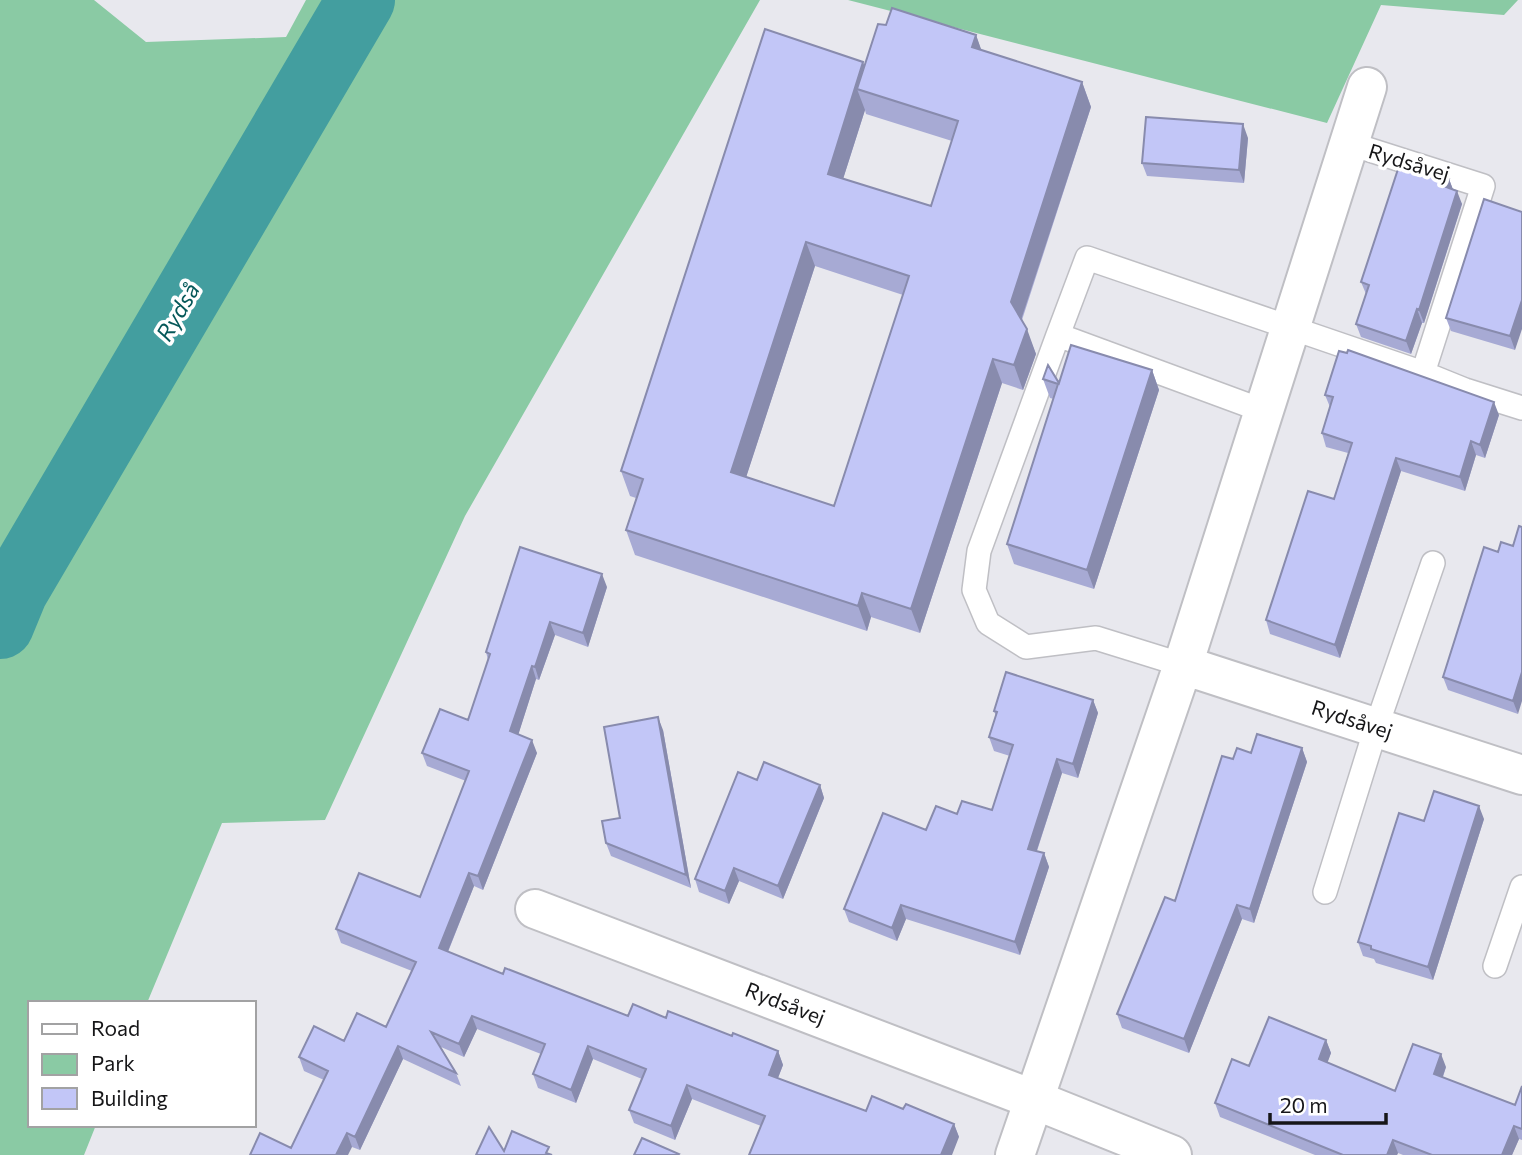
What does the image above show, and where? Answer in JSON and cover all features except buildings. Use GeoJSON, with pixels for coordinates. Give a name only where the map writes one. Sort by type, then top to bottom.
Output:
{"type":"FeatureCollection","features":[{"type":"Feature","properties":{"kind":"street","name":"Rydsåvej"},"geometry":{"type":"LineString","coordinates":[[1015,1155],[1183,664],[1367,86]]}},
{"type":"Feature","properties":{"kind":"street","name":"Rydsåvej"},"geometry":{"type":"LineString","coordinates":[[1183,664],[1522,775]]}},
{"type":"Feature","properties":{"kind":"street","name":"Rydsåvej"},"geometry":{"type":"LineString","coordinates":[[535,909],[1172,1155]]}},
{"type":"Feature","properties":{"kind":"lane","name":"Rydsåvej"},"geometry":{"type":"LineString","coordinates":[[1348,144],[1482,186],[1423,373]]}},
{"type":"Feature","properties":{"kind":"lane"},"geometry":{"type":"LineString","coordinates":[[1264,411],[1058,335],[1087,258],[1522,408]]}},
{"type":"Feature","properties":{"kind":"lane","name":"Rydsåvej"},"geometry":{"type":"LineString","coordinates":[[1058,335],[979,551],[974,590],[988,623],[1026,647],[1096,638],[1183,664]]}},
{"type":"Feature","properties":{"kind":"lane"},"geometry":{"type":"LineString","coordinates":[[1325,891],[1376,729],[1433,563]]}},
{"type":"Feature","properties":{"kind":"lane"},"geometry":{"type":"LineString","coordinates":[[1495,966],[1522,887]]}},
{"type":"Feature","properties":{"kind":"green space"},"geometry":{"type":"Polygon","coordinates":[[[0,0],[94,0],[146,42],[286,37],[306,0],[760,0],[465,516],[325,820],[222,823],[148,1001],[28,1001],[28,1127],[95,1127],[84,1155],[0,1155],[0,0]]]}},
{"type":"Feature","properties":{"kind":"green space"},"geometry":{"type":"Polygon","coordinates":[[[848,0],[1518,0],[1504,15],[1381,5],[1327,123],[848,0]]]}},
{"type":"Feature","properties":{"kind":"waterway","name":"Rydså"},"geometry":{"type":"LineString","coordinates":[[0,625],[14,591],[361,0]]}}]}
